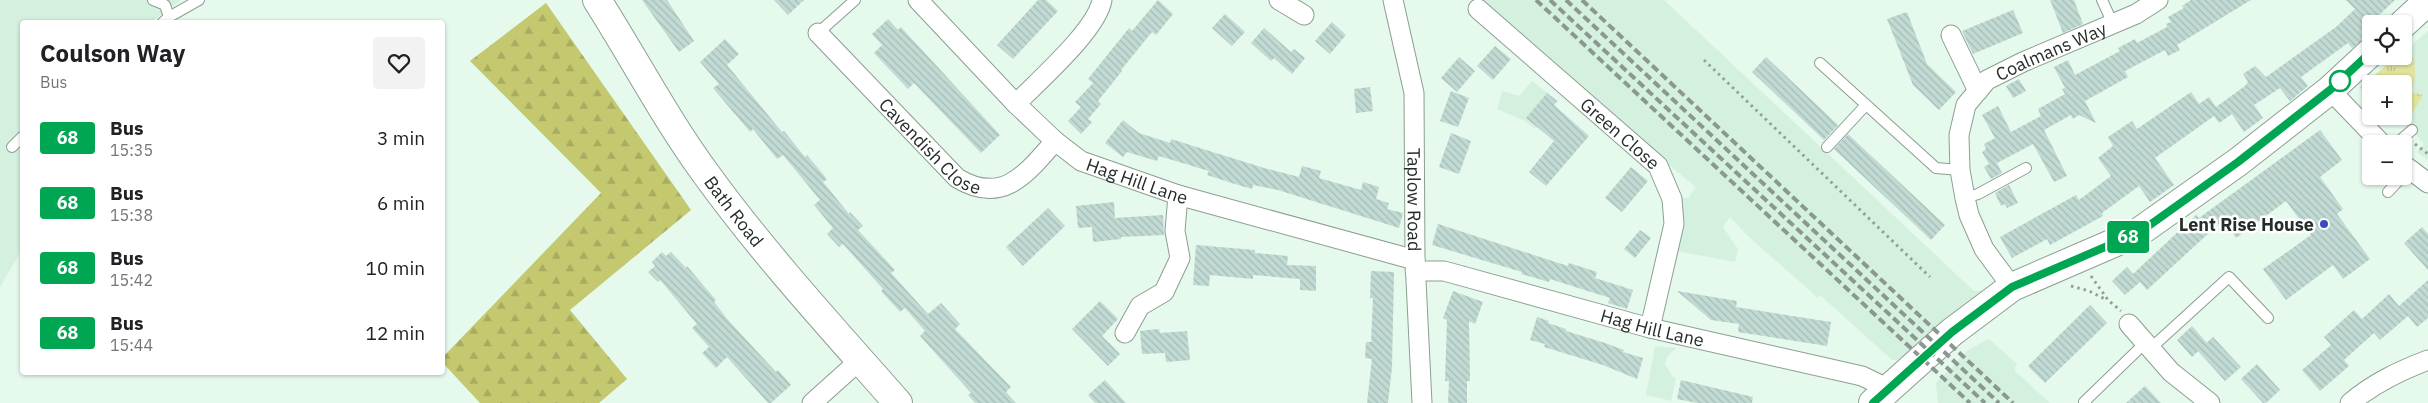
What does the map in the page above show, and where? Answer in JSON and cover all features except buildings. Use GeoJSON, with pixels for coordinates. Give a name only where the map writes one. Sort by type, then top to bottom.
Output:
{"type":"FeatureCollection","features":[{"type":"Feature","properties":{"kind":"street","name":"Bath Road"},"geometry":{"type":"LineString","coordinates":[[597,0],[633,56],[655,98],[706,174],[776,264],[898,403]]}},
{"type":"Feature","properties":{"kind":"street","name":"Hag Hill Lane"},"geometry":{"type":"LineString","coordinates":[[918,0],[1016,104],[1081,161],[1178,195],[1415,265],[1450,272],[1650,328],[1862,376],[1881,396]]}},
{"type":"Feature","properties":{"kind":"street"},"geometry":{"type":"LineString","coordinates":[[1016,104],[1086,31],[1100,8],[1102,0]]}},
{"type":"Feature","properties":{"kind":"street"},"geometry":{"type":"LineString","coordinates":[[1279,0],[1304,15]]}},
{"type":"Feature","properties":{"kind":"street","name":"Taplow Road"},"geometry":{"type":"LineString","coordinates":[[1393,0],[1414,93],[1415,265],[1422,403]]}},
{"type":"Feature","properties":{"kind":"street","name":"Coalmans Way"},"geometry":{"type":"LineString","coordinates":[[2012,287],[1984,250],[1969,215],[1960,170],[1959,135],[1966,105],[1987,80],[2023,62],[2136,14],[2158,0]]}},
{"type":"Feature","properties":{"kind":"street"},"geometry":{"type":"LineString","coordinates":[[2412,16],[2428,1]]}},
{"type":"Feature","properties":{"kind":"street","name":"Green Close"},"geometry":{"type":"LineString","coordinates":[[1478,9],[1658,166],[1672,199],[1674,224],[1650,328]]}},
{"type":"Feature","properties":{"kind":"street","name":"Cavendish Close"},"geometry":{"type":"LineString","coordinates":[[818,33],[957,178],[965,184],[986,189],[1005,187],[1031,170],[1056,141]]}},
{"type":"Feature","properties":{"kind":"street"},"geometry":{"type":"LineString","coordinates":[[1951,35],[1978,91]]}},
{"type":"Feature","properties":{"kind":"street"},"geometry":{"type":"LineString","coordinates":[[1881,396],[1952,332],[2012,287],[2140,232],[2238,162],[2330,90],[2362,60]]}},
{"type":"Feature","properties":{"kind":"street"},"geometry":{"type":"LineString","coordinates":[[2330,90],[2373,135]]}},
{"type":"Feature","properties":{"kind":"street"},"geometry":{"type":"LineString","coordinates":[[2412,175],[2428,183]]}},
{"type":"Feature","properties":{"kind":"street"},"geometry":{"type":"LineString","coordinates":[[1125,333],[1140,306],[1164,292],[1180,258],[1175,231],[1178,195]]}},
{"type":"Feature","properties":{"kind":"street"},"geometry":{"type":"LineString","coordinates":[[2126,318],[2148,346],[2182,381],[2210,403]]}},
{"type":"Feature","properties":{"kind":"street"},"geometry":{"type":"LineString","coordinates":[[812,403],[860,360]]}},
{"type":"Feature","properties":{"kind":"street"},"geometry":{"type":"LineString","coordinates":[[2350,403],[2387,377],[2428,360]]}},
{"type":"Feature","properties":{"kind":"lane"},"geometry":{"type":"LineString","coordinates":[[153,0],[164,5],[166,20],[199,0]]}},
{"type":"Feature","properties":{"kind":"lane"},"geometry":{"type":"LineString","coordinates":[[818,33],[855,0]]}},
{"type":"Feature","properties":{"kind":"lane"},"geometry":{"type":"LineString","coordinates":[[2102,0],[2113,24]]}},
{"type":"Feature","properties":{"kind":"lane"},"geometry":{"type":"LineString","coordinates":[[1820,63],[1936,168],[1960,170]]}},
{"type":"Feature","properties":{"kind":"lane"},"geometry":{"type":"LineString","coordinates":[[1827,147],[1866,105]]}},
{"type":"Feature","properties":{"kind":"lane"},"geometry":{"type":"LineString","coordinates":[[2406,135],[2412,130]]}},
{"type":"Feature","properties":{"kind":"lane"},"geometry":{"type":"LineString","coordinates":[[12,147],[20,139]]}},
{"type":"Feature","properties":{"kind":"lane"},"geometry":{"type":"LineString","coordinates":[[1965,198],[1978,194],[2026,168]]}},
{"type":"Feature","properties":{"kind":"lane"},"geometry":{"type":"LineString","coordinates":[[2388,192],[2394,185]]}},
{"type":"Feature","properties":{"kind":"lane"},"geometry":{"type":"LineString","coordinates":[[2086,403],[2084,402],[2229,277],[2268,318]]}},
{"type":"Feature","properties":{"kind":"path"},"geometry":{"type":"LineString","coordinates":[[1704,60],[1930,277]]}},
{"type":"Feature","properties":{"kind":"path"},"geometry":{"type":"LineString","coordinates":[[2079,259],[2108,300],[2126,318]]}},
{"type":"Feature","properties":{"kind":"path"},"geometry":{"type":"LineString","coordinates":[[2066,286],[2089,291],[2108,300]]}},
{"type":"Feature","properties":{"kind":"shaded area"},"geometry":{"type":"Polygon","coordinates":[[[0,0],[181,0],[154,20],[20,20],[20,252],[0,287],[0,0]]]}},
{"type":"Feature","properties":{"kind":"shaded area"},"geometry":{"type":"Polygon","coordinates":[[[1477,0],[1664,0],[1974,291],[1984,291],[1914,361],[1892,360],[1820,295],[1818,298],[1748,236],[1730,217],[1723,227],[1738,249],[1735,262],[1677,251],[1679,198],[1688,198],[1696,187],[1577,90],[1477,0]]]}},
{"type":"Feature","properties":{"kind":"shaded area"},"geometry":{"type":"Polygon","coordinates":[[[2428,31],[2428,160],[2417,152],[2424,144],[2407,125],[2412,125],[2412,75],[2375,75],[2387,65],[2412,65],[2412,45],[2428,31]]]}},
{"type":"Feature","properties":{"kind":"shaded area"},"geometry":{"type":"Polygon","coordinates":[[[1532,81],[1558,101],[1535,129],[1525,121],[1497,109],[1502,91],[1519,96],[1532,81]]]}},
{"type":"Feature","properties":{"kind":"shaded area"},"geometry":{"type":"Polygon","coordinates":[[[1989,339],[2017,364],[2014,370],[2050,403],[1938,403],[1936,383],[1968,350],[1989,339]]]}},
{"type":"Feature","properties":{"kind":"shaded area"},"geometry":{"type":"Polygon","coordinates":[[[1655,346],[1676,348],[1667,357],[1665,364],[1672,376],[1676,378],[1671,401],[1646,395],[1655,346]]]}},
{"type":"Feature","properties":{"kind":"green space"},"geometry":{"type":"Polygon","coordinates":[[[546,3],[691,210],[570,310],[627,379],[599,403],[480,403],[445,365],[445,355],[601,193],[470,61],[546,3]]]}},
{"type":"Feature","properties":{"kind":"green space"},"geometry":{"type":"Polygon","coordinates":[[[2412,57],[2414,59],[2415,77],[2412,88],[2412,75],[2375,75],[2387,65],[2412,65],[2412,57]]]}},
{"type":"Feature","properties":{"kind":"green space"},"geometry":{"type":"Polygon","coordinates":[[[2412,92],[2422,95],[2412,112],[2412,92]]]}},
{"type":"Feature","properties":{"kind":"railway"},"geometry":{"type":"LineString","coordinates":[[1536,0],[1970,403]]}},
{"type":"Feature","properties":{"kind":"railway"},"geometry":{"type":"LineString","coordinates":[[1550,0],[1985,403]]}},
{"type":"Feature","properties":{"kind":"railway"},"geometry":{"type":"LineString","coordinates":[[1566,0],[1999,403]]}},
{"type":"Feature","properties":{"kind":"railway"},"geometry":{"type":"LineString","coordinates":[[1582,0],[2013,403]]}},
{"type":"Feature","properties":{"kind":"bus line","name":"68"},"geometry":{"type":"LineString","coordinates":[[1873,403],[1952,332],[2012,287],[2140,232],[2238,162],[2330,90],[2362,60]]}},
{"type":"Feature","properties":{"kind":"place","name":"Lent Rise House"},"geometry":{"type":"Point","coordinates":[2324,224]}}]}
